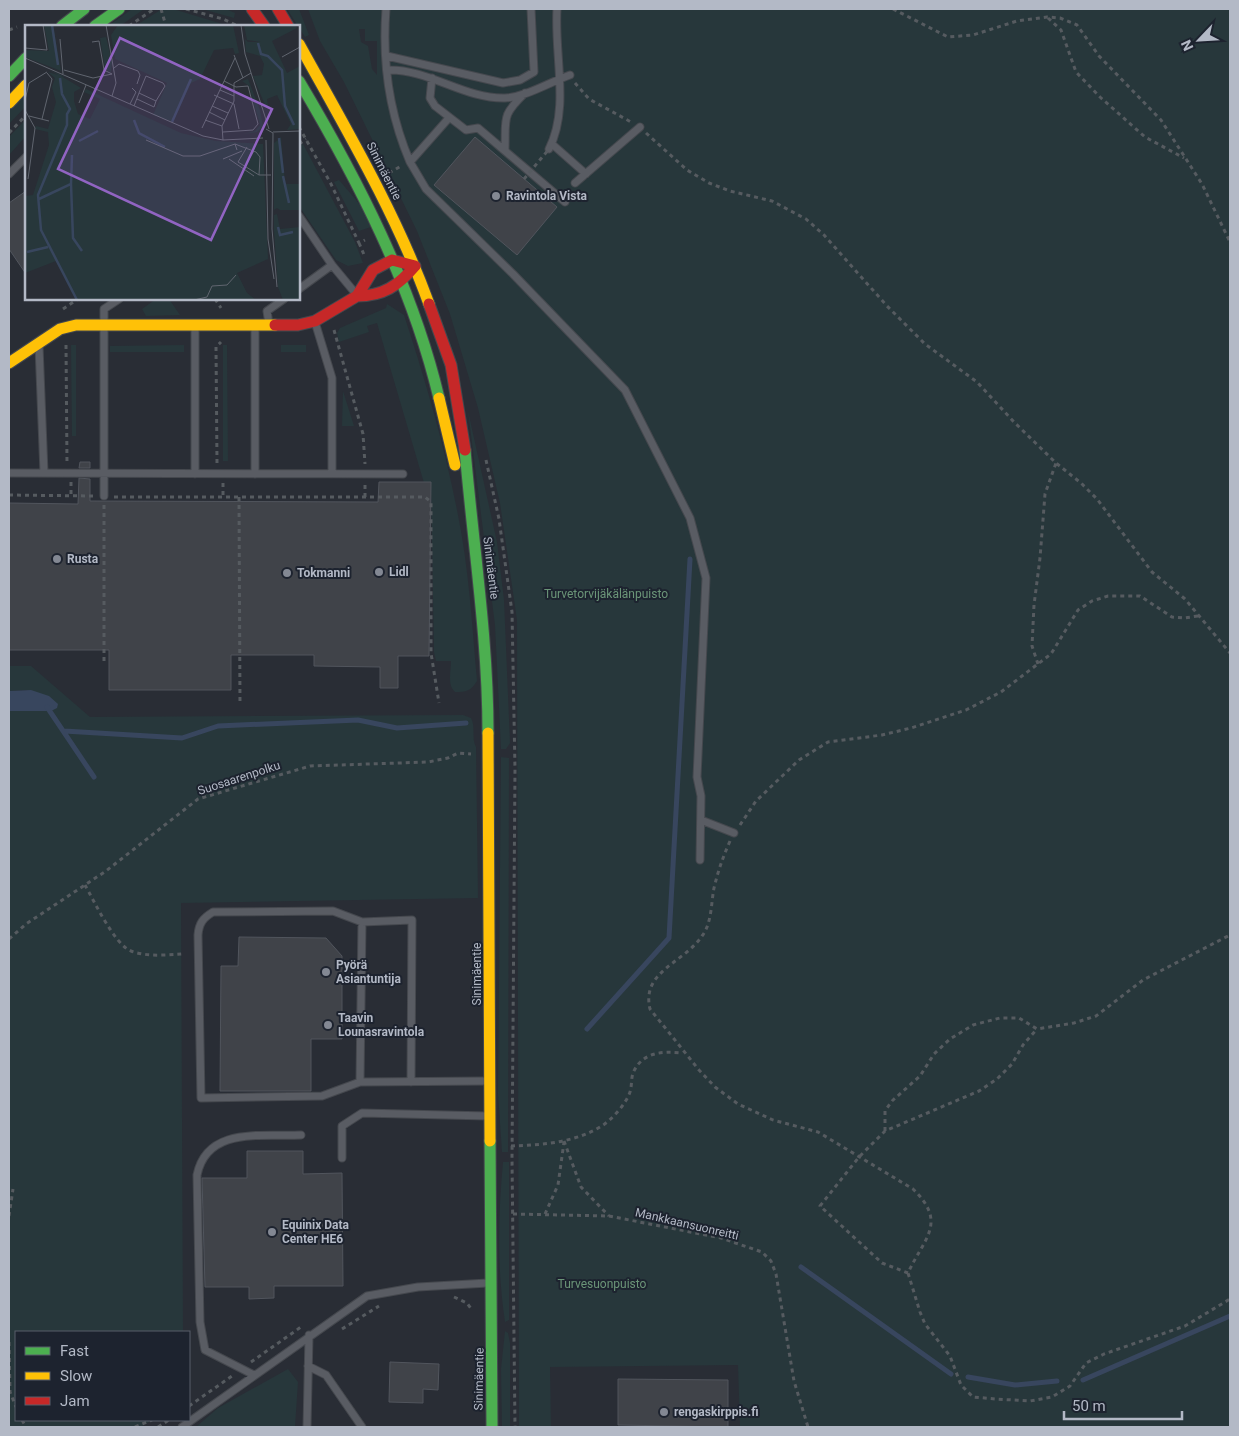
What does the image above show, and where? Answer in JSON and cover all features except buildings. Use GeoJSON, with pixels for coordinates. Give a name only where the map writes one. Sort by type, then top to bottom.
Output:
{"type":"FeatureCollection","features":[{"type":"Feature","properties":{"kind":"main road"},"geometry":{"type":"LineString","coordinates":[[64,25],[75,9]]}},
{"type":"Feature","properties":{"kind":"main road"},"geometry":{"type":"LineString","coordinates":[[64,25],[84,9]]}},
{"type":"Feature","properties":{"kind":"main road"},"geometry":{"type":"LineString","coordinates":[[96,25],[119,9]]}},
{"type":"Feature","properties":{"kind":"main road"},"geometry":{"type":"LineString","coordinates":[[252,9],[263,25]]}},
{"type":"Feature","properties":{"kind":"main road"},"geometry":{"type":"LineString","coordinates":[[278,9],[287,25]]}},
{"type":"Feature","properties":{"kind":"main road","name":"Sinimäentie"},"geometry":{"type":"LineString","coordinates":[[300,46],[371,174],[415,266],[451,365],[463,431],[471,522],[483,614],[488,703],[493,1283],[492,1427]]}},
{"type":"Feature","properties":{"kind":"main road"},"geometry":{"type":"LineString","coordinates":[[9,76],[25,59]]}},
{"type":"Feature","properties":{"kind":"main road","name":"Sinimäentie"},"geometry":{"type":"LineString","coordinates":[[300,83],[340,151],[401,283],[432,370],[471,522]]}},
{"type":"Feature","properties":{"kind":"main road"},"geometry":{"type":"LineString","coordinates":[[9,103],[25,86]]}},
{"type":"Feature","properties":{"kind":"main road"},"geometry":{"type":"LineString","coordinates":[[9,363],[60,329],[76,325],[298,325],[315,321],[357,296],[373,270],[392,260],[415,266],[401,283],[375,296],[357,296]]}},
{"type":"Feature","properties":{"kind":"lane"},"geometry":{"type":"LineString","coordinates":[[386,9],[390,104],[410,162],[426,189],[625,390],[690,518],[706,578],[697,777],[701,796],[700,860]]}},
{"type":"Feature","properties":{"kind":"lane"},"geometry":{"type":"LineString","coordinates":[[387,56],[503,83],[520,80],[534,72],[531,9]]}},
{"type":"Feature","properties":{"kind":"lane"},"geometry":{"type":"LineString","coordinates":[[557,9],[558,79],[561,110],[556,134],[550,147],[586,174]]}},
{"type":"Feature","properties":{"kind":"lane"},"geometry":{"type":"LineString","coordinates":[[388,70],[398,70],[432,78],[468,92],[490,97],[507,98],[525,93],[570,74]]}},
{"type":"Feature","properties":{"kind":"lane"},"geometry":{"type":"LineString","coordinates":[[432,78],[430,98],[435,106],[466,130],[478,128],[565,202]]}},
{"type":"Feature","properties":{"kind":"lane"},"geometry":{"type":"LineString","coordinates":[[505,149],[504,120],[508,109],[525,93]]}},
{"type":"Feature","properties":{"kind":"lane"},"geometry":{"type":"LineString","coordinates":[[410,162],[448,119]]}},
{"type":"Feature","properties":{"kind":"lane"},"geometry":{"type":"LineString","coordinates":[[575,183],[640,127]]}},
{"type":"Feature","properties":{"kind":"lane"},"geometry":{"type":"LineString","coordinates":[[9,174],[25,158]]}},
{"type":"Feature","properties":{"kind":"lane"},"geometry":{"type":"LineString","coordinates":[[300,217],[332,265],[357,296]]}},
{"type":"Feature","properties":{"kind":"lane"},"geometry":{"type":"LineString","coordinates":[[300,288],[332,265]]}},
{"type":"Feature","properties":{"kind":"lane"},"geometry":{"type":"LineString","coordinates":[[104,496],[104,309],[117,300]]}},
{"type":"Feature","properties":{"kind":"lane"},"geometry":{"type":"LineString","coordinates":[[269,325],[267,311],[283,300]]}},
{"type":"Feature","properties":{"kind":"lane"},"geometry":{"type":"LineString","coordinates":[[315,321],[332,378],[332,474]]}},
{"type":"Feature","properties":{"kind":"lane"},"geometry":{"type":"LineString","coordinates":[[195,325],[195,474]]}},
{"type":"Feature","properties":{"kind":"lane"},"geometry":{"type":"LineString","coordinates":[[255,325],[255,474]]}},
{"type":"Feature","properties":{"kind":"lane"},"geometry":{"type":"LineString","coordinates":[[39,343],[44,473]]}},
{"type":"Feature","properties":{"kind":"lane"},"geometry":{"type":"LineString","coordinates":[[9,473],[403,474]]}},
{"type":"Feature","properties":{"kind":"lane"},"geometry":{"type":"LineString","coordinates":[[701,820],[734,833]]}},
{"type":"Feature","properties":{"kind":"lane"},"geometry":{"type":"LineString","coordinates":[[411,1082],[412,920],[362,922],[333,910],[213,912],[205,916],[199,924],[198,935],[201,1098],[322,1096],[360,1082],[411,1082],[491,1081]]}},
{"type":"Feature","properties":{"kind":"lane"},"geometry":{"type":"LineString","coordinates":[[360,1082],[362,922]]}},
{"type":"Feature","properties":{"kind":"lane"},"geometry":{"type":"LineString","coordinates":[[342,1158],[342,1126],[362,1113],[491,1116]]}},
{"type":"Feature","properties":{"kind":"lane"},"geometry":{"type":"LineString","coordinates":[[254,1375],[205,1350],[200,1322],[197,1175],[200,1161],[219,1142],[232,1138],[302,1135]]}},
{"type":"Feature","properties":{"kind":"lane"},"geometry":{"type":"LineString","coordinates":[[182,1427],[309,1335],[367,1296],[418,1287],[493,1283]]}},
{"type":"Feature","properties":{"kind":"lane"},"geometry":{"type":"LineString","coordinates":[[307,1427],[309,1335]]}},
{"type":"Feature","properties":{"kind":"lane"},"geometry":{"type":"LineString","coordinates":[[308,1366],[326,1375],[362,1427]]}},
{"type":"Feature","properties":{"kind":"path"},"geometry":{"type":"LineString","coordinates":[[130,25],[154,9]]}},
{"type":"Feature","properties":{"kind":"path"},"geometry":{"type":"LineString","coordinates":[[161,9],[166,25]]}},
{"type":"Feature","properties":{"kind":"path"},"geometry":{"type":"LineString","coordinates":[[186,9],[223,19],[236,25]]}},
{"type":"Feature","properties":{"kind":"path"},"geometry":{"type":"LineString","coordinates":[[893,9],[948,37],[973,35],[1017,21],[1047,17],[1060,18],[1078,24],[1099,56],[1161,120],[1202,184],[1230,242]]}},
{"type":"Feature","properties":{"kind":"path"},"geometry":{"type":"LineString","coordinates":[[1047,17],[1061,30],[1076,72],[1100,98],[1144,137],[1185,158]]}},
{"type":"Feature","properties":{"kind":"path"},"geometry":{"type":"LineString","coordinates":[[9,30],[17,27]]}},
{"type":"Feature","properties":{"kind":"path"},"geometry":{"type":"LineString","coordinates":[[570,74],[589,98],[640,127],[687,170],[709,183],[730,191],[772,201],[806,219],[824,235],[887,306],[925,344],[977,382],[1056,463],[1097,499],[1152,572],[1186,599],[1230,653]]}},
{"type":"Feature","properties":{"kind":"path"},"geometry":{"type":"LineString","coordinates":[[9,133],[25,116]]}},
{"type":"Feature","properties":{"kind":"path"},"geometry":{"type":"LineString","coordinates":[[300,143],[306,139]]}},
{"type":"Feature","properties":{"kind":"path"},"geometry":{"type":"LineString","coordinates":[[524,179],[550,147]]}},
{"type":"Feature","properties":{"kind":"path"},"geometry":{"type":"LineString","coordinates":[[382,176],[410,162]]}},
{"type":"Feature","properties":{"kind":"path"},"geometry":{"type":"LineString","coordinates":[[216,300],[223,311],[223,340],[216,347],[215,461],[223,474],[223,497]]}},
{"type":"Feature","properties":{"kind":"path"},"geometry":{"type":"LineString","coordinates":[[341,325],[333,328],[363,434],[366,474],[365,497]]}},
{"type":"Feature","properties":{"kind":"path"},"geometry":{"type":"LineString","coordinates":[[60,329],[66,341],[66,463],[71,473],[72,496]]}},
{"type":"Feature","properties":{"kind":"path"},"geometry":{"type":"LineString","coordinates":[[1038,664],[1032,646],[1034,605],[1045,494],[1056,463]]}},
{"type":"Feature","properties":{"kind":"path"},"geometry":{"type":"LineString","coordinates":[[9,495],[424,497],[431,502],[432,653],[439,703]]}},
{"type":"Feature","properties":{"kind":"path"},"geometry":{"type":"LineString","coordinates":[[104,496],[104,663]]}},
{"type":"Feature","properties":{"kind":"path"},"geometry":{"type":"LineString","coordinates":[[239,497],[240,705]]}},
{"type":"Feature","properties":{"kind":"path"},"geometry":{"type":"LineString","coordinates":[[1198,616],[1172,617],[1140,596],[1108,596],[1092,600],[1078,610],[1052,654],[1001,692],[966,710],[882,735],[828,742],[799,760],[756,801],[734,833],[720,864],[706,930],[687,952],[653,980],[647,996],[650,1008],[683,1053],[715,1087],[738,1104],[773,1120],[818,1132],[913,1189],[922,1198],[930,1212],[933,1224],[931,1234],[908,1273],[912,1290],[923,1318],[950,1356],[961,1385],[973,1397],[1030,1401],[1052,1397],[1070,1386],[1086,1363],[1104,1354],[1185,1326],[1230,1299]]}},
{"type":"Feature","properties":{"kind":"path"},"geometry":{"type":"LineString","coordinates":[[514,752],[512,1146],[515,1427]]}},
{"type":"Feature","properties":{"kind":"path","name":"Suosaarenpolku"},"geometry":{"type":"LineString","coordinates":[[9,939],[26,924],[85,885],[198,799],[310,766],[428,762],[448,758],[458,753]]}},
{"type":"Feature","properties":{"kind":"path"},"geometry":{"type":"LineString","coordinates":[[85,885],[111,932],[130,951],[154,955],[182,954]]}},
{"type":"Feature","properties":{"kind":"path"},"geometry":{"type":"LineString","coordinates":[[885,1131],[885,1111],[892,1101],[920,1076],[934,1054],[950,1039],[972,1025],[1000,1018],[1019,1018],[1037,1029],[1074,1024],[1096,1016],[1143,980],[1230,935]]}},
{"type":"Feature","properties":{"kind":"path"},"geometry":{"type":"LineString","coordinates":[[908,1273],[882,1262],[820,1206],[859,1157],[885,1131],[979,1091],[997,1079],[1012,1064],[1037,1029]]}},
{"type":"Feature","properties":{"kind":"path"},"geometry":{"type":"LineString","coordinates":[[491,1146],[564,1141],[601,1126],[618,1109],[630,1092],[633,1074],[643,1059],[653,1053],[683,1053]]}},
{"type":"Feature","properties":{"kind":"path"},"geometry":{"type":"LineString","coordinates":[[545,1214],[558,1185],[564,1141]]}},
{"type":"Feature","properties":{"kind":"path"},"geometry":{"type":"LineString","coordinates":[[564,1141],[581,1187],[609,1216]]}},
{"type":"Feature","properties":{"kind":"path"},"geometry":{"type":"LineString","coordinates":[[9,1216],[13,1189]]}},
{"type":"Feature","properties":{"kind":"path","name":"Mankkaansuonreitti"},"geometry":{"type":"LineString","coordinates":[[513,1214],[609,1216],[721,1238],[762,1252],[771,1261],[776,1274],[794,1381],[808,1427]]}},
{"type":"Feature","properties":{"kind":"path"},"geometry":{"type":"LineString","coordinates":[[9,1342],[10,1392],[15,1404]]}},
{"type":"Feature","properties":{"kind":"path"},"geometry":{"type":"LineString","coordinates":[[135,1427],[150,1421]]}},
{"type":"Feature","properties":{"kind":"green space"},"geometry":{"type":"Polygon","coordinates":[[[132,9],[144,9],[121,25],[109,25],[132,9]]]}},
{"type":"Feature","properties":{"kind":"green space"},"geometry":{"type":"Polygon","coordinates":[[[162,9],[173,9],[226,25],[137,25],[162,9]]]}},
{"type":"Feature","properties":{"kind":"green space"},"geometry":{"type":"Polygon","coordinates":[[[202,9],[226,9],[235,13],[234,18],[202,9]]]}},
{"type":"Feature","properties":{"kind":"green space"},"geometry":{"type":"Polygon","coordinates":[[[287,9],[299,9],[309,35],[305,37],[300,29],[300,25],[297,25],[287,9]]]}},
{"type":"Feature","properties":{"kind":"green space"},"geometry":{"type":"Polygon","coordinates":[[[308,9],[1230,9],[1230,1427],[740,1427],[738,1365],[550,1367],[551,1427],[519,1427],[517,620],[500,503],[478,408],[450,314],[417,231],[344,82],[320,41],[308,9]],[[359,29],[361,42],[368,46],[372,69],[377,75],[377,41],[365,41],[365,29],[359,29]]]}},
{"type":"Feature","properties":{"kind":"green space"},"geometry":{"type":"Polygon","coordinates":[[[25,93],[25,107],[9,124],[9,110],[25,93]]]}},
{"type":"Feature","properties":{"kind":"green space"},"geometry":{"type":"Polygon","coordinates":[[[25,120],[25,137],[9,155],[9,137],[25,120]]]}},
{"type":"Feature","properties":{"kind":"green space"},"geometry":{"type":"Polygon","coordinates":[[[303,144],[355,242],[363,263],[348,266],[336,260],[300,207],[300,146],[303,144]]]}},
{"type":"Feature","properties":{"kind":"green space"},"geometry":{"type":"Polygon","coordinates":[[[339,180],[362,207],[371,227],[359,231],[334,182],[339,180]]]}},
{"type":"Feature","properties":{"kind":"green space"},"geometry":{"type":"Polygon","coordinates":[[[155,300],[170,300],[180,315],[146,316],[142,309],[155,300]]]}},
{"type":"Feature","properties":{"kind":"green space"},"geometry":{"type":"Polygon","coordinates":[[[387,304],[404,315],[434,412],[457,510],[467,574],[477,681],[473,687],[465,691],[455,692],[451,686],[451,661],[436,661],[434,652],[431,483],[424,483],[377,323],[367,326],[369,332],[339,342],[337,333],[340,328],[386,308],[387,304]]]}},
{"type":"Feature","properties":{"kind":"green space"},"geometry":{"type":"Polygon","coordinates":[[[71,345],[76,345],[76,436],[72,436],[71,345]]]}},
{"type":"Feature","properties":{"kind":"green space"},"geometry":{"type":"Polygon","coordinates":[[[184,345],[184,352],[110,352],[110,346],[184,345]]]}},
{"type":"Feature","properties":{"kind":"green space"},"geometry":{"type":"Polygon","coordinates":[[[223,345],[227,345],[228,461],[223,461],[223,345]]]}},
{"type":"Feature","properties":{"kind":"green space"},"geometry":{"type":"Polygon","coordinates":[[[281,345],[306,345],[306,352],[281,352],[281,345]]]}},
{"type":"Feature","properties":{"kind":"green space"},"geometry":{"type":"Polygon","coordinates":[[[343,391],[354,426],[342,426],[343,391]]]}},
{"type":"Feature","properties":{"kind":"green space"},"geometry":{"type":"Polygon","coordinates":[[[468,411],[497,542],[504,600],[510,743],[506,749],[501,749],[495,625],[468,411]]]}},
{"type":"Feature","properties":{"kind":"green space"},"geometry":{"type":"Polygon","coordinates":[[[9,666],[31,666],[90,717],[463,715],[471,718],[473,725],[476,747],[478,898],[181,903],[183,1331],[15,1331],[15,1421],[150,1421],[141,1427],[9,1427],[9,711],[51,711],[31,690],[9,691],[9,666]]]}},
{"type":"Feature","properties":{"kind":"green space"},"geometry":{"type":"Polygon","coordinates":[[[501,757],[509,758],[508,1152],[502,1152],[498,1094],[501,757]]]}},
{"type":"Feature","properties":{"kind":"green space"},"geometry":{"type":"Polygon","coordinates":[[[503,1162],[509,1162],[509,1320],[505,1322],[499,1242],[503,1162]]]}},
{"type":"Feature","properties":{"kind":"green space"},"geometry":{"type":"Polygon","coordinates":[[[505,1331],[508,1333],[510,1343],[510,1427],[502,1427],[501,1369],[505,1331]]]}},
{"type":"Feature","properties":{"kind":"green space"},"geometry":{"type":"Polygon","coordinates":[[[288,1369],[298,1382],[295,1427],[196,1427],[218,1408],[288,1369]]]}},
{"type":"Feature","properties":{"kind":"water"},"geometry":{"type":"Polygon","coordinates":[[[31,690],[49,696],[58,704],[57,708],[51,711],[9,711],[9,691],[31,690]]]}},
{"type":"Feature","properties":{"kind":"waterway"},"geometry":{"type":"LineString","coordinates":[[587,1029],[669,938],[690,559]]}},
{"type":"Feature","properties":{"kind":"waterway"},"geometry":{"type":"LineString","coordinates":[[47,707],[94,777]]}},
{"type":"Feature","properties":{"kind":"waterway"},"geometry":{"type":"LineString","coordinates":[[64,731],[182,738],[218,726],[358,720],[397,728],[466,723]]}},
{"type":"Feature","properties":{"kind":"waterway"},"geometry":{"type":"LineString","coordinates":[[801,1267],[951,1374]]}},
{"type":"Feature","properties":{"kind":"waterway"},"geometry":{"type":"LineString","coordinates":[[1083,1380],[1230,1316]]}},
{"type":"Feature","properties":{"kind":"waterway"},"geometry":{"type":"LineString","coordinates":[[968,1377],[1015,1385],[1057,1381]]}},
{"type":"Feature","properties":{"kind":"traffic: fast"},"geometry":{"type":"LineString","coordinates":[[63,25],[84,9]]}},
{"type":"Feature","properties":{"kind":"traffic: fast"},"geometry":{"type":"LineString","coordinates":[[96,25],[119,9]]}},
{"type":"Feature","properties":{"kind":"traffic: fast"},"geometry":{"type":"LineString","coordinates":[[9,76],[25,59]]}},
{"type":"Feature","properties":{"kind":"traffic: fast"},"geometry":{"type":"LineString","coordinates":[[300,83],[342,156],[381,234],[414,315],[428,356],[439,398]]}},
{"type":"Feature","properties":{"kind":"traffic: fast"},"geometry":{"type":"LineString","coordinates":[[465,450],[486,662],[488,733]]}},
{"type":"Feature","properties":{"kind":"traffic: fast"},"geometry":{"type":"LineString","coordinates":[[490,1141],[492,1427]]}},
{"type":"Feature","properties":{"kind":"traffic: slow"},"geometry":{"type":"LineString","coordinates":[[300,46],[386,204],[429,304]]}},
{"type":"Feature","properties":{"kind":"traffic: slow"},"geometry":{"type":"LineString","coordinates":[[9,103],[25,86]]}},
{"type":"Feature","properties":{"kind":"traffic: slow"},"geometry":{"type":"LineString","coordinates":[[9,363],[60,329],[76,325],[275,325]]}},
{"type":"Feature","properties":{"kind":"traffic: slow"},"geometry":{"type":"LineString","coordinates":[[439,398],[455,465]]}},
{"type":"Feature","properties":{"kind":"traffic: slow"},"geometry":{"type":"LineString","coordinates":[[488,733],[490,1141]]}},
{"type":"Feature","properties":{"kind":"traffic: jam"},"geometry":{"type":"LineString","coordinates":[[252,9],[263,25]]}},
{"type":"Feature","properties":{"kind":"traffic: jam"},"geometry":{"type":"LineString","coordinates":[[278,9],[287,25]]}},
{"type":"Feature","properties":{"kind":"traffic: jam"},"geometry":{"type":"LineString","coordinates":[[275,325],[298,325],[315,321],[357,296],[373,270],[392,260],[415,266],[396,284],[382,292],[357,296]]}},
{"type":"Feature","properties":{"kind":"traffic: jam"},"geometry":{"type":"LineString","coordinates":[[429,304],[451,365],[465,450]]}},
{"type":"Feature","properties":{"kind":"place","name":"Ravintola Vista"},"geometry":{"type":"Point","coordinates":[496,196]}},
{"type":"Feature","properties":{"kind":"place","name":"Rusta"},"geometry":{"type":"Point","coordinates":[57,559]}},
{"type":"Feature","properties":{"kind":"place","name":"Lidl"},"geometry":{"type":"Point","coordinates":[379,572]}},
{"type":"Feature","properties":{"kind":"place","name":"Tokmanni"},"geometry":{"type":"Point","coordinates":[287,573]}},
{"type":"Feature","properties":{"kind":"place","name":"Pyörä Asiantuntija"},"geometry":{"type":"Point","coordinates":[326,972]}},
{"type":"Feature","properties":{"kind":"place","name":"Taavin Lounasravintola"},"geometry":{"type":"Point","coordinates":[328,1025]}},
{"type":"Feature","properties":{"kind":"place","name":"Equinix Data Center HE6"},"geometry":{"type":"Point","coordinates":[272,1232]}},
{"type":"Feature","properties":{"kind":"place","name":"rengaskirppis.fi"},"geometry":{"type":"Point","coordinates":[664,1412]}},
{"type":"Feature","properties":{"kind":"park label","name":"Turvetorvijäkälänpuisto"},"geometry":{"type":"Point","coordinates":[606,594]}},
{"type":"Feature","properties":{"kind":"park label","name":"Turvesuonpuisto"},"geometry":{"type":"Point","coordinates":[602,1284]}}]}
